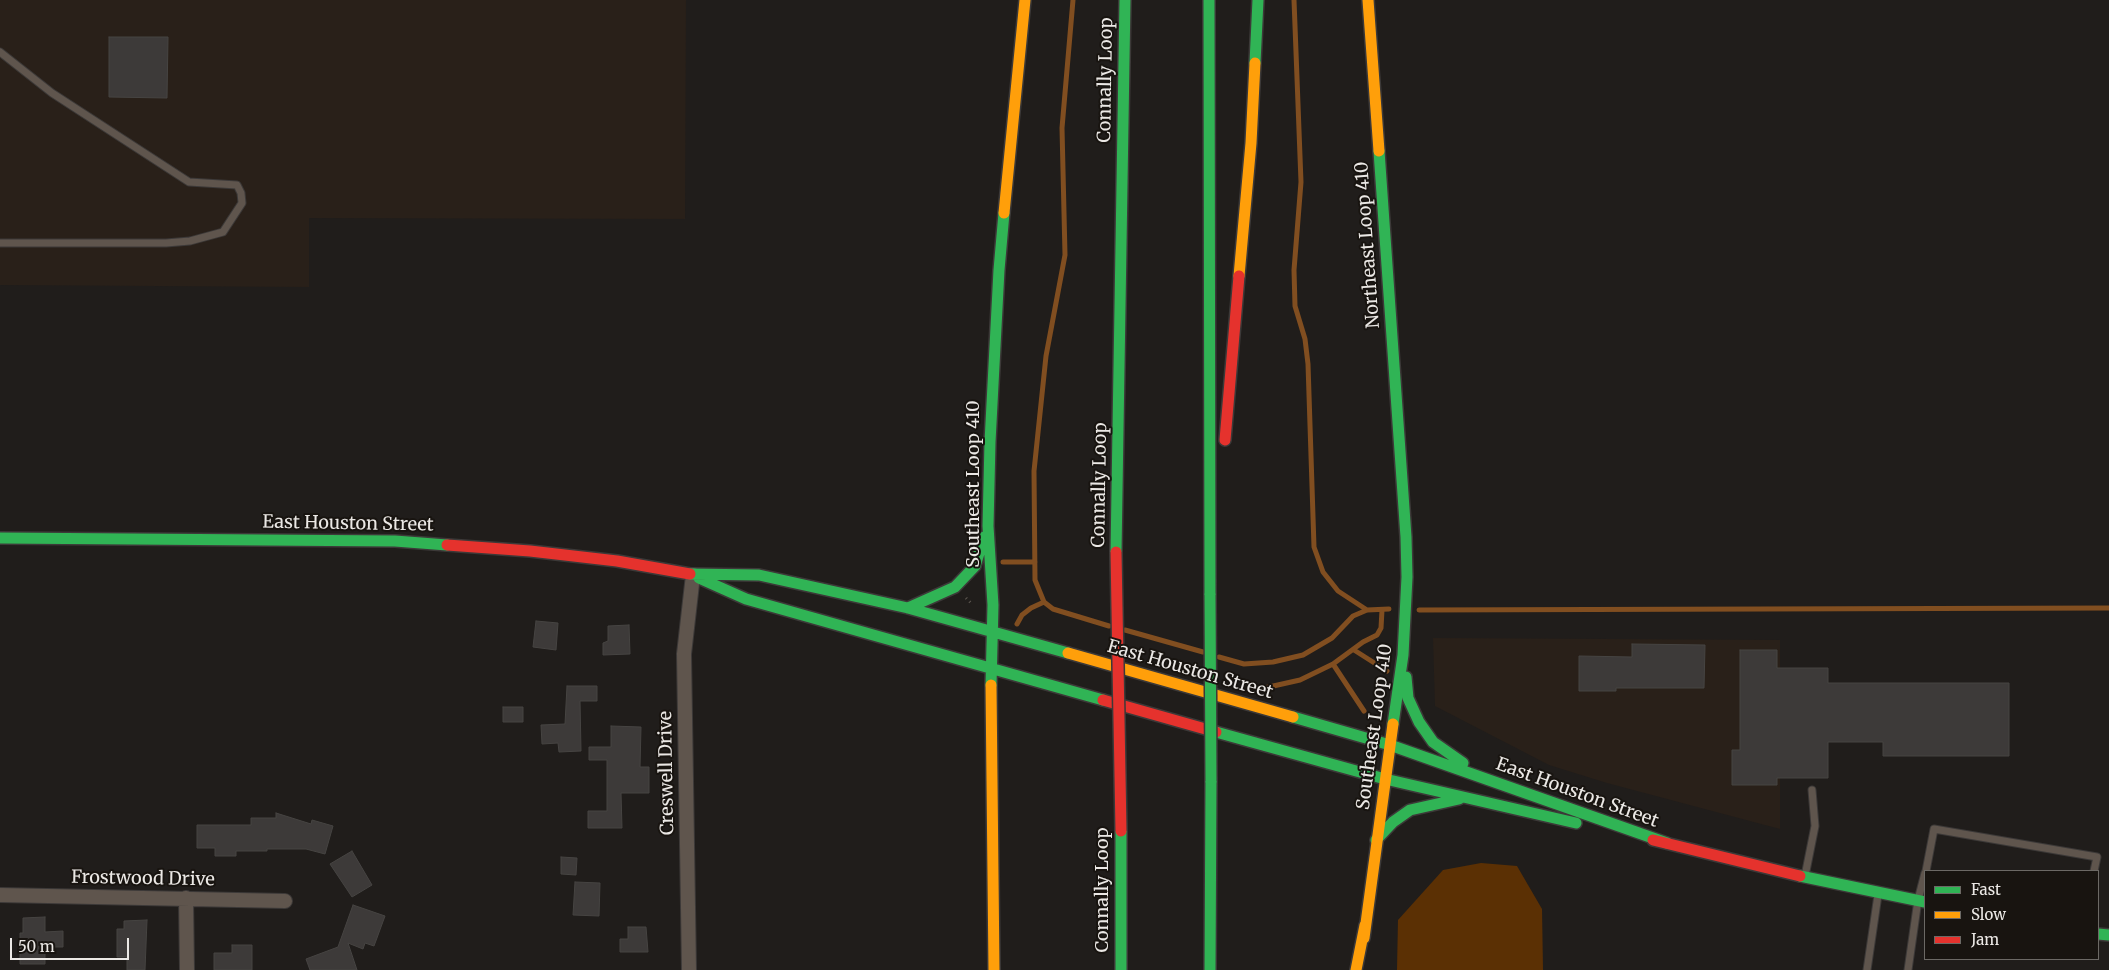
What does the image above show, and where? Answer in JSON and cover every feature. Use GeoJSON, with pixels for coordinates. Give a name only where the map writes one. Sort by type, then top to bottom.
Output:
{"type":"FeatureCollection","features":[{"type":"Feature","properties":{"kind":"main road","name":"Southeast Loop 410"},"geometry":{"type":"LineString","coordinates":[[994,970],[991,667],[993,605],[988,526],[990,442],[999,270],[1025,0]]}},
{"type":"Feature","properties":{"kind":"main road","name":"Connally Loop"},"geometry":{"type":"LineString","coordinates":[[1121,970],[1121,832],[1116,552],[1125,0]]}},
{"type":"Feature","properties":{"kind":"main road"},"geometry":{"type":"LineString","coordinates":[[1209,0],[1210,970]]}},
{"type":"Feature","properties":{"kind":"main road"},"geometry":{"type":"LineString","coordinates":[[1210,480],[1222,456],[1251,143],[1258,0]]}},
{"type":"Feature","properties":{"kind":"main road","name":"Northeast Loop 410"},"geometry":{"type":"LineString","coordinates":[[1368,0],[1402,488]]}},
{"type":"Feature","properties":{"kind":"main road","name":"Southeast Loop 410"},"geometry":{"type":"LineString","coordinates":[[1363,970],[1365,925],[1403,655],[1407,577],[1402,488]]}},
{"type":"Feature","properties":{"kind":"main road"},"geometry":{"type":"LineString","coordinates":[[908,608],[955,587],[975,566],[988,526]]}},
{"type":"Feature","properties":{"kind":"main road","name":"East Houston Street"},"geometry":{"type":"LineString","coordinates":[[0,538],[395,541],[530,551],[617,561],[693,575],[759,575],[908,608],[1390,745],[1667,843]]}},
{"type":"Feature","properties":{"kind":"main road","name":"East Houston Street"},"geometry":{"type":"LineString","coordinates":[[693,575],[746,599],[1385,779],[1667,843],[1754,866],[1922,901]]}},
{"type":"Feature","properties":{"kind":"main road"},"geometry":{"type":"LineString","coordinates":[[1403,655],[1408,698],[1419,722],[1433,742],[1482,778]]}},
{"type":"Feature","properties":{"kind":"main road"},"geometry":{"type":"LineString","coordinates":[[1376,840],[1393,822],[1410,810],[1466,798]]}},
{"type":"Feature","properties":{"kind":"main road"},"geometry":{"type":"LineString","coordinates":[[1356,970],[1365,925]]}},
{"type":"Feature","properties":{"kind":"street","name":"Creswell Drive"},"geometry":{"type":"LineString","coordinates":[[689,970],[684,654],[693,575]]}},
{"type":"Feature","properties":{"kind":"street","name":"Frostwood Drive"},"geometry":{"type":"LineString","coordinates":[[0,894],[285,901]]}},
{"type":"Feature","properties":{"kind":"street"},"geometry":{"type":"LineString","coordinates":[[186,898],[187,970]]}},
{"type":"Feature","properties":{"kind":"lane"},"geometry":{"type":"LineString","coordinates":[[0,52],[52,93],[189,182],[237,185],[241,193],[242,203],[223,232],[190,242],[0,243]]}},
{"type":"Feature","properties":{"kind":"lane"},"geometry":{"type":"LineString","coordinates":[[1805,877],[1815,826],[1812,790]]}},
{"type":"Feature","properties":{"kind":"lane"},"geometry":{"type":"LineString","coordinates":[[1925,870],[1934,829],[2096,857],[2094,870]]}},
{"type":"Feature","properties":{"kind":"lane"},"geometry":{"type":"LineString","coordinates":[[1908,970],[1924,882]]}},
{"type":"Feature","properties":{"kind":"lane"},"geometry":{"type":"LineString","coordinates":[[1867,970],[1879,892]]}},
{"type":"Feature","properties":{"kind":"shaded area"},"geometry":{"type":"Polygon","coordinates":[[[0,0],[686,0],[685,219],[309,218],[309,287],[0,285],[0,0]]]}},
{"type":"Feature","properties":{"kind":"shaded area"},"geometry":{"type":"Polygon","coordinates":[[[1433,638],[1780,640],[1780,829],[1607,783],[1549,765],[1435,706],[1433,638]]]}},
{"type":"Feature","properties":{"kind":"shaded area"},"geometry":{"type":"Polygon","coordinates":[[[1481,863],[1517,866],[1542,909],[1543,970],[1397,970],[1398,920],[1443,870],[1481,863]]]}},
{"type":"Feature","properties":{"kind":"building"},"geometry":{"type":"Polygon","coordinates":[[[109,37],[168,37],[167,98],[109,97],[109,37]]]}},
{"type":"Feature","properties":{"kind":"building"},"geometry":{"type":"Polygon","coordinates":[[[536,621],[558,623],[556,650],[533,647],[536,621]]]}},
{"type":"Feature","properties":{"kind":"building"},"geometry":{"type":"Polygon","coordinates":[[[629,625],[630,654],[603,655],[603,643],[608,641],[608,626],[629,625]]]}},
{"type":"Feature","properties":{"kind":"building"},"geometry":{"type":"Polygon","coordinates":[[[1632,644],[1705,645],[1704,688],[1616,688],[1616,691],[1579,691],[1579,656],[1632,657],[1632,644]]]}},
{"type":"Feature","properties":{"kind":"building"},"geometry":{"type":"Polygon","coordinates":[[[1740,650],[1777,650],[1777,668],[1828,668],[1828,683],[2009,683],[2009,756],[1883,756],[1883,742],[1828,742],[1828,778],[1777,778],[1777,785],[1732,785],[1732,750],[1740,750],[1740,650]]]}},
{"type":"Feature","properties":{"kind":"building"},"geometry":{"type":"Polygon","coordinates":[[[567,686],[597,686],[597,701],[580,701],[581,751],[559,752],[558,743],[542,744],[541,725],[565,724],[567,686]]]}},
{"type":"Feature","properties":{"kind":"building"},"geometry":{"type":"Polygon","coordinates":[[[503,707],[523,707],[523,722],[503,722],[503,707]]]}},
{"type":"Feature","properties":{"kind":"building"},"geometry":{"type":"Polygon","coordinates":[[[611,726],[641,727],[640,767],[649,767],[649,793],[621,793],[622,828],[588,828],[588,811],[607,811],[607,760],[589,760],[589,747],[611,747],[611,726]]]}},
{"type":"Feature","properties":{"kind":"building"},"geometry":{"type":"Polygon","coordinates":[[[276,813],[311,824],[312,820],[333,826],[325,854],[306,849],[267,849],[267,851],[236,851],[236,856],[215,856],[215,848],[197,848],[197,825],[251,825],[251,818],[276,818],[276,813]]]}},
{"type":"Feature","properties":{"kind":"building"},"geometry":{"type":"Polygon","coordinates":[[[352,851],[372,885],[352,897],[330,864],[352,851]]]}},
{"type":"Feature","properties":{"kind":"building"},"geometry":{"type":"Polygon","coordinates":[[[561,857],[577,858],[576,875],[561,874],[561,857]]]}},
{"type":"Feature","properties":{"kind":"building"},"geometry":{"type":"Polygon","coordinates":[[[575,882],[600,883],[599,916],[573,915],[575,882]]]}},
{"type":"Feature","properties":{"kind":"building"},"geometry":{"type":"Polygon","coordinates":[[[353,905],[385,916],[374,946],[365,943],[363,949],[348,943],[357,970],[310,970],[306,959],[338,947],[353,905]]]}},
{"type":"Feature","properties":{"kind":"building"},"geometry":{"type":"Polygon","coordinates":[[[45,917],[45,932],[63,931],[63,947],[45,947],[45,964],[20,964],[20,933],[23,933],[23,918],[45,917]]]}},
{"type":"Feature","properties":{"kind":"building"},"geometry":{"type":"Polygon","coordinates":[[[147,920],[145,970],[127,970],[127,957],[117,957],[117,929],[124,929],[124,921],[147,920]]]}},
{"type":"Feature","properties":{"kind":"building"},"geometry":{"type":"Polygon","coordinates":[[[628,927],[646,927],[648,952],[620,952],[620,939],[628,939],[628,927]]]}},
{"type":"Feature","properties":{"kind":"building"},"geometry":{"type":"Polygon","coordinates":[[[232,945],[252,945],[252,970],[214,970],[214,953],[232,953],[232,945]]]}},
{"type":"Feature","properties":{"kind":"waterway"},"geometry":{"type":"LineString","coordinates":[[1073,0],[1062,128],[1065,255],[1046,356],[1034,471],[1035,580],[1044,602],[1053,609],[1109,626]]}},
{"type":"Feature","properties":{"kind":"waterway"},"geometry":{"type":"LineString","coordinates":[[1294,0],[1301,182],[1294,270],[1295,306],[1305,339],[1308,364],[1314,547],[1323,572],[1338,591],[1367,610]]}},
{"type":"Feature","properties":{"kind":"waterway"},"geometry":{"type":"LineString","coordinates":[[1003,562],[1035,562]]}},
{"type":"Feature","properties":{"kind":"waterway"},"geometry":{"type":"LineString","coordinates":[[1017,624],[1022,615],[1044,602]]}},
{"type":"Feature","properties":{"kind":"waterway"},"geometry":{"type":"LineString","coordinates":[[1419,610],[2109,608]]}},
{"type":"Feature","properties":{"kind":"waterway"},"geometry":{"type":"LineString","coordinates":[[1219,657],[1244,664],[1273,662],[1303,655],[1332,638],[1353,616],[1367,610],[1389,609]]}},
{"type":"Feature","properties":{"kind":"waterway"},"geometry":{"type":"LineString","coordinates":[[1260,689],[1300,680],[1333,664],[1363,642],[1377,635],[1381,628],[1382,610]]}},
{"type":"Feature","properties":{"kind":"waterway"},"geometry":{"type":"LineString","coordinates":[[1125,630],[1203,652]]}},
{"type":"Feature","properties":{"kind":"waterway"},"geometry":{"type":"LineString","coordinates":[[1354,650],[1387,671]]}},
{"type":"Feature","properties":{"kind":"waterway"},"geometry":{"type":"LineString","coordinates":[[1333,664],[1364,711]]}},
{"type":"Feature","properties":{"kind":"traffic: fast"},"geometry":{"type":"LineString","coordinates":[[1116,552],[1125,0]]}},
{"type":"Feature","properties":{"kind":"traffic: fast"},"geometry":{"type":"LineString","coordinates":[[1209,0],[1210,595]]}},
{"type":"Feature","properties":{"kind":"traffic: fast"},"geometry":{"type":"LineString","coordinates":[[1255,63],[1258,0]]}},
{"type":"Feature","properties":{"kind":"traffic: fast"},"geometry":{"type":"LineString","coordinates":[[1379,151],[1406,537],[1407,577],[1403,655],[1393,724]]}},
{"type":"Feature","properties":{"kind":"traffic: fast"},"geometry":{"type":"LineString","coordinates":[[991,685],[993,605],[988,526],[990,442],[999,270],[1004,213]]}},
{"type":"Feature","properties":{"kind":"traffic: fast"},"geometry":{"type":"LineString","coordinates":[[908,608],[955,587],[975,566],[984,537]]}},
{"type":"Feature","properties":{"kind":"traffic: fast"},"geometry":{"type":"LineString","coordinates":[[0,538],[395,541],[447,545]]}},
{"type":"Feature","properties":{"kind":"traffic: fast"},"geometry":{"type":"LineString","coordinates":[[690,574],[759,575],[908,608],[1068,653]]}},
{"type":"Feature","properties":{"kind":"traffic: fast"},"geometry":{"type":"LineString","coordinates":[[699,578],[746,599],[1103,700]]}},
{"type":"Feature","properties":{"kind":"traffic: fast"},"geometry":{"type":"LineString","coordinates":[[1210,595],[1211,781]]}},
{"type":"Feature","properties":{"kind":"traffic: fast"},"geometry":{"type":"LineString","coordinates":[[1406,677],[1408,698],[1419,722],[1433,742],[1463,763]]}},
{"type":"Feature","properties":{"kind":"traffic: fast"},"geometry":{"type":"LineString","coordinates":[[1293,717],[1390,745],[1667,843]]}},
{"type":"Feature","properties":{"kind":"traffic: fast"},"geometry":{"type":"LineString","coordinates":[[1216,732],[1385,779],[1576,823]]}},
{"type":"Feature","properties":{"kind":"traffic: fast"},"geometry":{"type":"LineString","coordinates":[[1210,970],[1211,781]]}},
{"type":"Feature","properties":{"kind":"traffic: fast"},"geometry":{"type":"LineString","coordinates":[[1376,840],[1393,822],[1410,810],[1459,799]]}},
{"type":"Feature","properties":{"kind":"traffic: fast"},"geometry":{"type":"LineString","coordinates":[[1121,831],[1121,970]]}},
{"type":"Feature","properties":{"kind":"traffic: fast"},"geometry":{"type":"LineString","coordinates":[[1800,876],[1924,902]]}},
{"type":"Feature","properties":{"kind":"traffic: fast"},"geometry":{"type":"LineString","coordinates":[[2099,934],[2109,935]]}},
{"type":"Feature","properties":{"kind":"traffic: slow"},"geometry":{"type":"LineString","coordinates":[[1004,213],[1025,0]]}},
{"type":"Feature","properties":{"kind":"traffic: slow"},"geometry":{"type":"LineString","coordinates":[[1368,0],[1379,151]]}},
{"type":"Feature","properties":{"kind":"traffic: slow"},"geometry":{"type":"LineString","coordinates":[[1239,276],[1251,143],[1255,63]]}},
{"type":"Feature","properties":{"kind":"traffic: slow"},"geometry":{"type":"LineString","coordinates":[[1068,653],[1293,717]]}},
{"type":"Feature","properties":{"kind":"traffic: slow"},"geometry":{"type":"LineString","coordinates":[[991,685],[994,970]]}},
{"type":"Feature","properties":{"kind":"traffic: slow"},"geometry":{"type":"LineString","coordinates":[[1364,938],[1393,724]]}},
{"type":"Feature","properties":{"kind":"traffic: slow"},"geometry":{"type":"LineString","coordinates":[[1356,970],[1365,925]]}},
{"type":"Feature","properties":{"kind":"traffic: jam"},"geometry":{"type":"LineString","coordinates":[[1225,440],[1239,276]]}},
{"type":"Feature","properties":{"kind":"traffic: jam"},"geometry":{"type":"LineString","coordinates":[[447,545],[530,551],[617,561],[690,574]]}},
{"type":"Feature","properties":{"kind":"traffic: jam"},"geometry":{"type":"LineString","coordinates":[[1116,552],[1121,831]]}},
{"type":"Feature","properties":{"kind":"traffic: jam"},"geometry":{"type":"LineString","coordinates":[[1103,700],[1216,732]]}},
{"type":"Feature","properties":{"kind":"traffic: jam"},"geometry":{"type":"LineString","coordinates":[[1653,840],[1800,876]]}}]}
